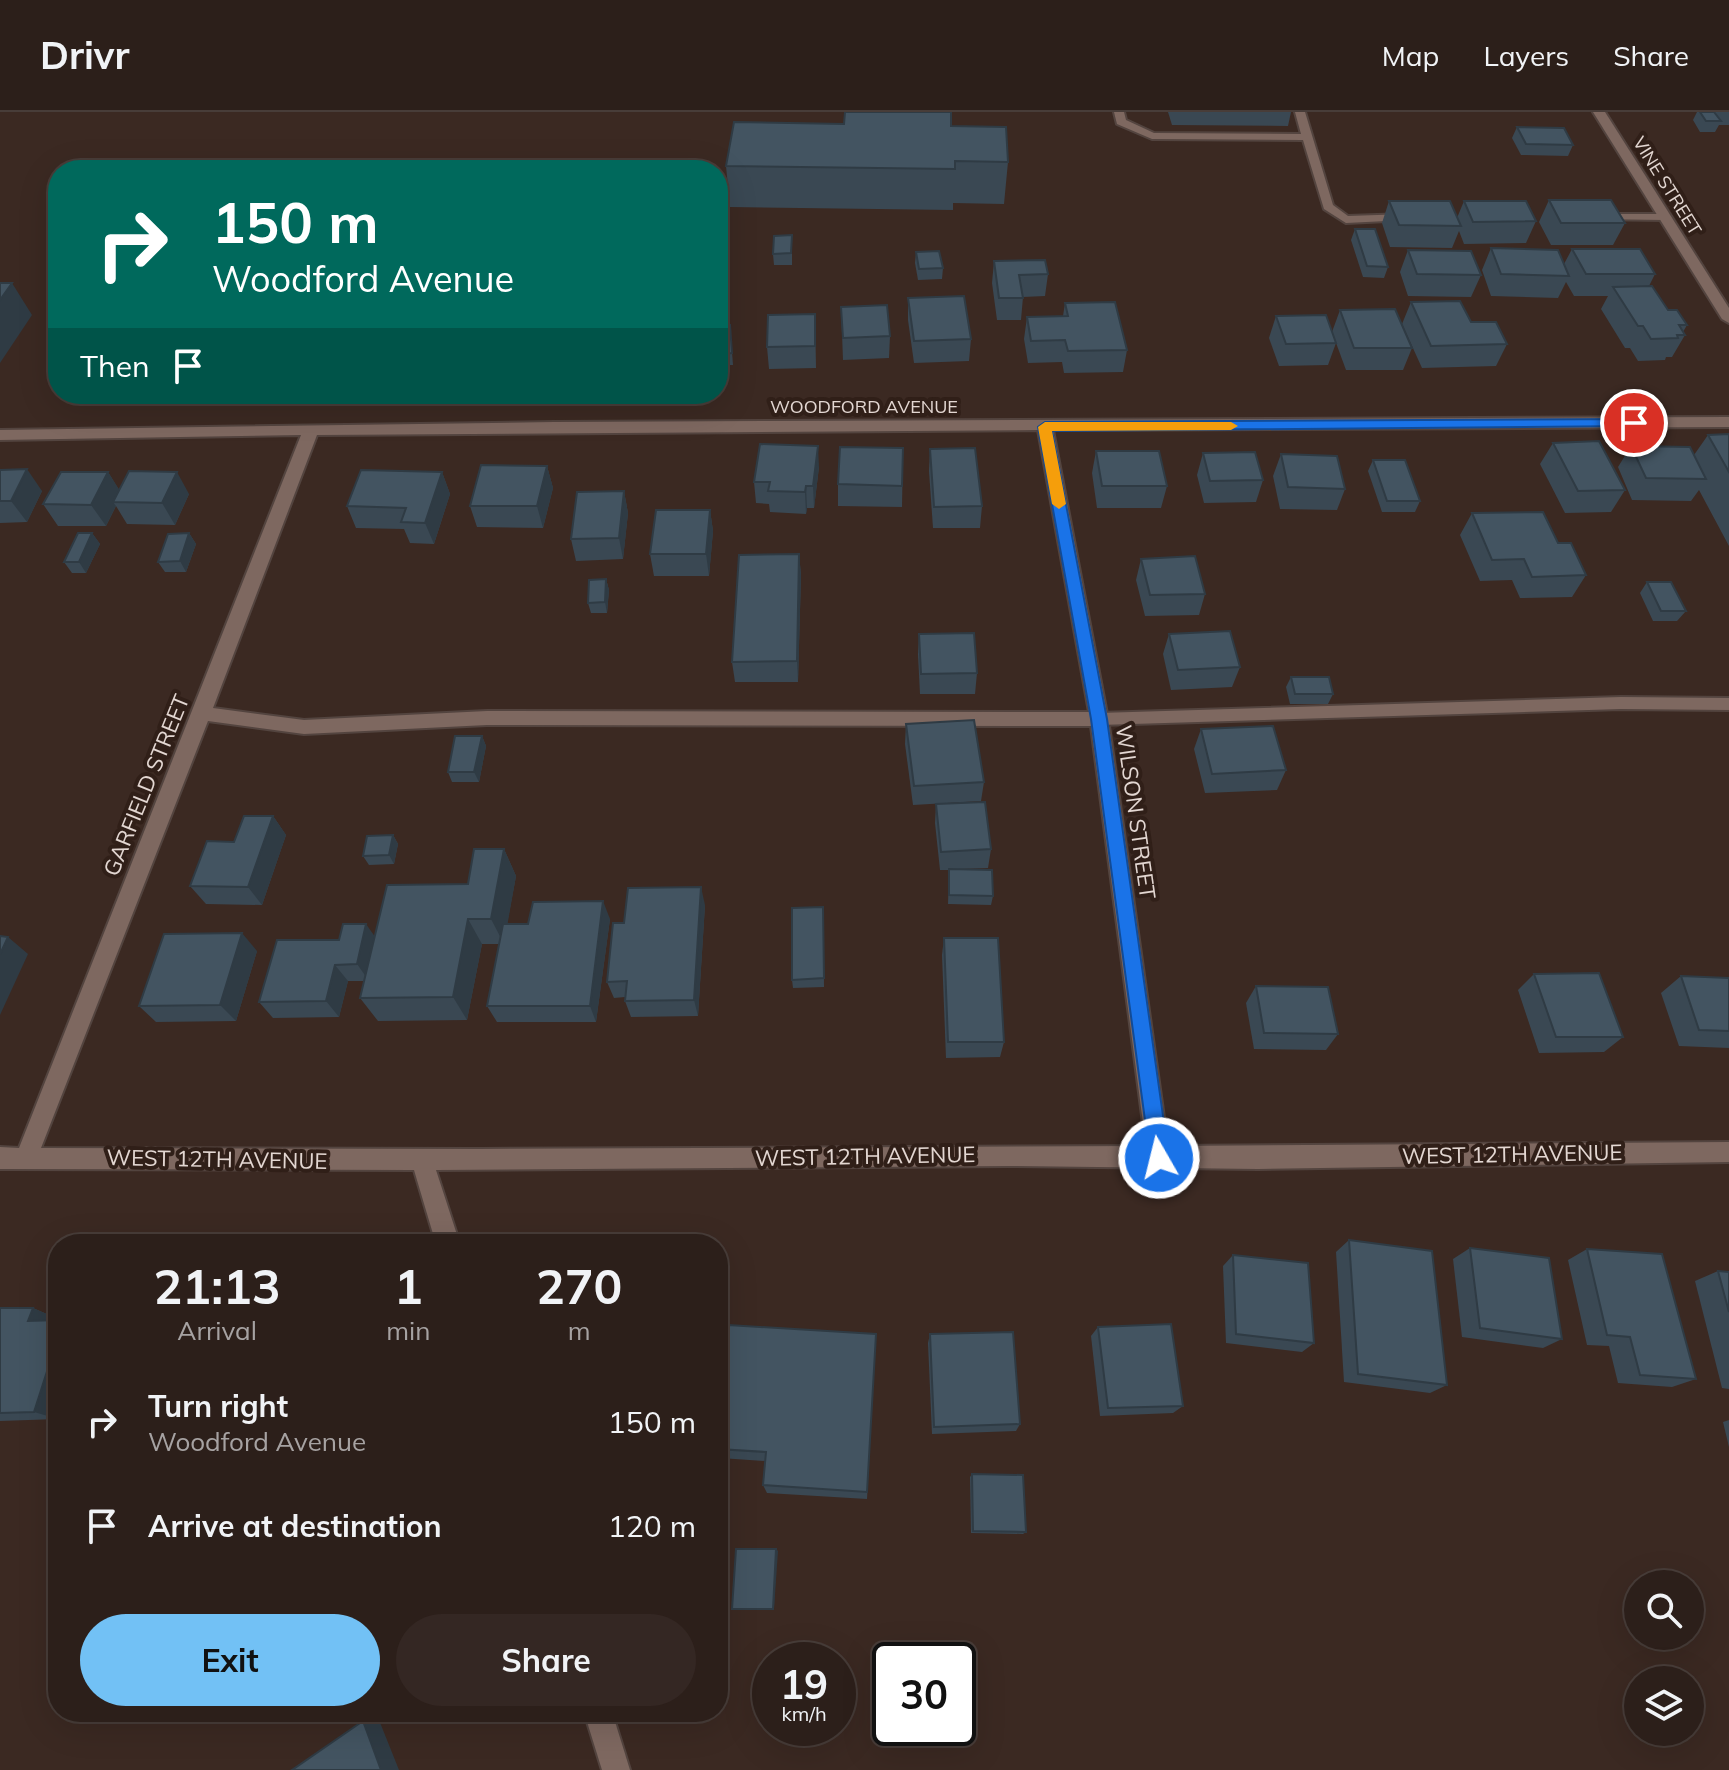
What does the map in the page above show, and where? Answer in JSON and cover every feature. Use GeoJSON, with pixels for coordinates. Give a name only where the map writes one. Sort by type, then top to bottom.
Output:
{"type":"FeatureCollection","features":[{"type":"Feature","properties":{"kind":"street","name":"VINE STREET"},"geometry":{"type":"LineString","coordinates":[[1599,112],[1729,319]]}},
{"type":"Feature","properties":{"kind":"street","name":"WOODFORD AVENUE"},"geometry":{"type":"LineString","coordinates":[[0,435],[311,430],[1729,422]]}},
{"type":"Feature","properties":{"kind":"street","name":"WILSON STREET"},"geometry":{"type":"LineString","coordinates":[[1045,427],[1099,719],[1159,1158]]}},
{"type":"Feature","properties":{"kind":"street","name":"GARFIELD STREET"},"geometry":{"type":"LineString","coordinates":[[26,1158],[311,430]]}},
{"type":"Feature","properties":{"kind":"street"},"geometry":{"type":"LineString","coordinates":[[202,713],[304,727],[487,718],[1099,719]]}},
{"type":"Feature","properties":{"kind":"street","name":"WEST 12TH AVENUE"},"geometry":{"type":"LineString","coordinates":[[0,1158],[422,1160],[993,1155],[1159,1158],[1729,1152]]}},
{"type":"Feature","properties":{"kind":"street"},"geometry":{"type":"LineString","coordinates":[[422,1160],[445,1234]]}},
{"type":"Feature","properties":{"kind":"street"},"geometry":{"type":"LineString","coordinates":[[601,1722],[616,1770]]}},
{"type":"Feature","properties":{"kind":"lane"},"geometry":{"type":"LineString","coordinates":[[1119,112],[1121,122],[1152,136],[1308,137]]}},
{"type":"Feature","properties":{"kind":"lane"},"geometry":{"type":"LineString","coordinates":[[1300,112],[1328,207],[1346,220],[1419,217]]}},
{"type":"Feature","properties":{"kind":"lane"},"geometry":{"type":"LineString","coordinates":[[1589,217],[1665,217]]}},
{"type":"Feature","properties":{"kind":"lane"},"geometry":{"type":"LineString","coordinates":[[1099,719],[1621,703],[1729,704]]}},
{"type":"Feature","properties":{"kind":"building"},"geometry":{"type":"Polygon","coordinates":[[[845,112],[951,112],[951,126],[1006,127],[1008,162],[955,161],[955,169],[728,166],[734,122],[844,124],[845,112]]]}},
{"type":"Feature","properties":{"kind":"building"},"geometry":{"type":"Polygon","coordinates":[[[1700,112],[1714,112],[1721,121],[1706,121],[1700,112]]]}},
{"type":"Feature","properties":{"kind":"building"},"geometry":{"type":"Polygon","coordinates":[[[1517,127],[1564,128],[1573,145],[1526,144],[1517,127]]]}},
{"type":"Feature","properties":{"kind":"building"},"geometry":{"type":"Polygon","coordinates":[[[1549,200],[1611,200],[1625,223],[1561,223],[1549,200]]]}},
{"type":"Feature","properties":{"kind":"building"},"geometry":{"type":"Polygon","coordinates":[[[1389,201],[1450,201],[1461,226],[1399,225],[1389,201]]]}},
{"type":"Feature","properties":{"kind":"building"},"geometry":{"type":"Polygon","coordinates":[[[1464,201],[1526,201],[1536,221],[1473,222],[1464,201]]]}},
{"type":"Feature","properties":{"kind":"building"},"geometry":{"type":"Polygon","coordinates":[[[1355,229],[1375,229],[1388,267],[1367,266],[1355,229]]]}},
{"type":"Feature","properties":{"kind":"building"},"geometry":{"type":"Polygon","coordinates":[[[792,235],[791,253],[773,254],[774,236],[792,235]]]}},
{"type":"Feature","properties":{"kind":"building"},"geometry":{"type":"Polygon","coordinates":[[[1491,248],[1558,250],[1569,276],[1501,274],[1491,248]]]}},
{"type":"Feature","properties":{"kind":"building"},"geometry":{"type":"Polygon","coordinates":[[[1572,249],[1640,249],[1655,274],[1586,274],[1572,249]]]}},
{"type":"Feature","properties":{"kind":"building"},"geometry":{"type":"Polygon","coordinates":[[[1408,250],[1471,251],[1481,275],[1417,274],[1408,250]]]}},
{"type":"Feature","properties":{"kind":"building"},"geometry":{"type":"Polygon","coordinates":[[[939,251],[943,268],[919,269],[916,252],[939,251]]]}},
{"type":"Feature","properties":{"kind":"building"},"geometry":{"type":"Polygon","coordinates":[[[1045,260],[1048,274],[1019,275],[1023,298],[999,298],[994,261],[1045,260]]]}},
{"type":"Feature","properties":{"kind":"building"},"geometry":{"type":"Polygon","coordinates":[[[0,283],[12,283],[0,300],[0,283]]]}},
{"type":"Feature","properties":{"kind":"building"},"geometry":{"type":"Polygon","coordinates":[[[1652,286],[1668,310],[1677,310],[1687,325],[1679,325],[1685,335],[1651,339],[1643,326],[1638,326],[1613,287],[1652,286]]]}},
{"type":"Feature","properties":{"kind":"building"},"geometry":{"type":"Polygon","coordinates":[[[964,296],[971,339],[914,341],[908,298],[964,296]]]}},
{"type":"Feature","properties":{"kind":"building"},"geometry":{"type":"Polygon","coordinates":[[[1460,301],[1471,322],[1496,322],[1507,344],[1431,346],[1411,302],[1460,301]]]}},
{"type":"Feature","properties":{"kind":"building"},"geometry":{"type":"Polygon","coordinates":[[[1115,302],[1127,350],[1068,351],[1065,340],[1031,341],[1027,317],[1068,316],[1065,303],[1115,302]]]}},
{"type":"Feature","properties":{"kind":"building"},"geometry":{"type":"Polygon","coordinates":[[[887,305],[890,336],[843,338],[841,307],[887,305]]]}},
{"type":"Feature","properties":{"kind":"building"},"geometry":{"type":"Polygon","coordinates":[[[1395,309],[1412,348],[1354,348],[1340,310],[1395,309]]]}},
{"type":"Feature","properties":{"kind":"building"},"geometry":{"type":"Polygon","coordinates":[[[815,314],[815,346],[767,347],[768,315],[815,314]]]}},
{"type":"Feature","properties":{"kind":"building"},"geometry":{"type":"Polygon","coordinates":[[[1326,315],[1336,343],[1286,344],[1276,316],[1326,315]]]}},
{"type":"Feature","properties":{"kind":"building"},"geometry":{"type":"Polygon","coordinates":[[[728,325],[730,325],[732,353],[728,353],[728,325]]]}},
{"type":"Feature","properties":{"kind":"building"},"geometry":{"type":"Polygon","coordinates":[[[1729,434],[1729,472],[1708,435],[1729,434]]]}},
{"type":"Feature","properties":{"kind":"building"},"geometry":{"type":"Polygon","coordinates":[[[1599,441],[1625,490],[1578,491],[1553,443],[1599,441]]]}},
{"type":"Feature","properties":{"kind":"building"},"geometry":{"type":"Polygon","coordinates":[[[760,444],[818,446],[813,486],[806,486],[805,492],[768,491],[770,482],[754,482],[760,444]]]}},
{"type":"Feature","properties":{"kind":"building"},"geometry":{"type":"Polygon","coordinates":[[[1631,446],[1690,447],[1706,479],[1646,478],[1631,446]]]}},
{"type":"Feature","properties":{"kind":"building"},"geometry":{"type":"Polygon","coordinates":[[[840,447],[903,448],[902,486],[838,484],[840,447]]]}},
{"type":"Feature","properties":{"kind":"building"},"geometry":{"type":"Polygon","coordinates":[[[975,448],[982,506],[934,507],[930,449],[975,448]]]}},
{"type":"Feature","properties":{"kind":"building"},"geometry":{"type":"Polygon","coordinates":[[[1096,451],[1159,451],[1167,486],[1102,486],[1096,451]]]}},
{"type":"Feature","properties":{"kind":"building"},"geometry":{"type":"Polygon","coordinates":[[[1255,452],[1263,480],[1210,481],[1203,453],[1255,452]]]}},
{"type":"Feature","properties":{"kind":"building"},"geometry":{"type":"Polygon","coordinates":[[[1281,454],[1337,456],[1345,489],[1288,487],[1281,454]]]}},
{"type":"Feature","properties":{"kind":"building"},"geometry":{"type":"Polygon","coordinates":[[[1373,460],[1405,460],[1420,501],[1387,501],[1373,460]]]}},
{"type":"Feature","properties":{"kind":"building"},"geometry":{"type":"Polygon","coordinates":[[[481,465],[547,466],[537,506],[470,506],[481,465]]]}},
{"type":"Feature","properties":{"kind":"building"},"geometry":{"type":"Polygon","coordinates":[[[27,469],[11,501],[0,501],[0,470],[27,469]]]}},
{"type":"Feature","properties":{"kind":"building"},"geometry":{"type":"Polygon","coordinates":[[[361,470],[442,472],[425,523],[401,522],[406,508],[347,506],[361,470]]]}},
{"type":"Feature","properties":{"kind":"building"},"geometry":{"type":"Polygon","coordinates":[[[129,471],[177,472],[162,503],[113,502],[129,471]]]}},
{"type":"Feature","properties":{"kind":"building"},"geometry":{"type":"Polygon","coordinates":[[[61,472],[108,472],[91,505],[43,504],[61,472]]]}},
{"type":"Feature","properties":{"kind":"building"},"geometry":{"type":"Polygon","coordinates":[[[624,491],[619,538],[571,539],[577,492],[624,491]]]}},
{"type":"Feature","properties":{"kind":"building"},"geometry":{"type":"Polygon","coordinates":[[[656,510],[710,510],[706,554],[650,554],[656,510]]]}},
{"type":"Feature","properties":{"kind":"building"},"geometry":{"type":"Polygon","coordinates":[[[1543,512],[1558,543],[1571,543],[1586,575],[1532,577],[1524,559],[1492,560],[1472,513],[1543,512]]]}},
{"type":"Feature","properties":{"kind":"building"},"geometry":{"type":"Polygon","coordinates":[[[78,533],[92,533],[79,562],[64,562],[78,533]]]}},
{"type":"Feature","properties":{"kind":"building"},"geometry":{"type":"Polygon","coordinates":[[[189,533],[180,561],[158,562],[168,534],[189,533]]]}},
{"type":"Feature","properties":{"kind":"building"},"geometry":{"type":"Polygon","coordinates":[[[799,554],[797,661],[732,662],[739,555],[799,554]]]}},
{"type":"Feature","properties":{"kind":"building"},"geometry":{"type":"Polygon","coordinates":[[[1195,556],[1205,594],[1150,595],[1141,559],[1195,556]]]}},
{"type":"Feature","properties":{"kind":"building"},"geometry":{"type":"Polygon","coordinates":[[[606,579],[605,602],[588,603],[589,580],[606,579]]]}},
{"type":"Feature","properties":{"kind":"building"},"geometry":{"type":"Polygon","coordinates":[[[1647,582],[1671,582],[1686,611],[1661,611],[1647,582]]]}},
{"type":"Feature","properties":{"kind":"building"},"geometry":{"type":"Polygon","coordinates":[[[1230,631],[1240,667],[1178,670],[1169,634],[1230,631]]]}},
{"type":"Feature","properties":{"kind":"building"},"geometry":{"type":"Polygon","coordinates":[[[974,633],[977,673],[921,674],[919,634],[974,633]]]}},
{"type":"Feature","properties":{"kind":"building"},"geometry":{"type":"Polygon","coordinates":[[[1291,677],[1329,677],[1333,694],[1295,694],[1291,677]]]}},
{"type":"Feature","properties":{"kind":"building"},"geometry":{"type":"Polygon","coordinates":[[[974,720],[984,782],[914,786],[906,724],[974,720]]]}},
{"type":"Feature","properties":{"kind":"building"},"geometry":{"type":"Polygon","coordinates":[[[1273,726],[1286,770],[1212,774],[1201,729],[1273,726]]]}},
{"type":"Feature","properties":{"kind":"building"},"geometry":{"type":"Polygon","coordinates":[[[455,736],[482,736],[474,772],[448,772],[455,736]]]}},
{"type":"Feature","properties":{"kind":"building"},"geometry":{"type":"Polygon","coordinates":[[[985,802],[991,849],[941,852],[936,804],[985,802]]]}},
{"type":"Feature","properties":{"kind":"building"},"geometry":{"type":"Polygon","coordinates":[[[244,816],[273,816],[248,887],[190,886],[207,841],[234,842],[244,816]]]}},
{"type":"Feature","properties":{"kind":"building"},"geometry":{"type":"Polygon","coordinates":[[[393,835],[389,855],[363,856],[367,836],[393,835]]]}},
{"type":"Feature","properties":{"kind":"building"},"geometry":{"type":"Polygon","coordinates":[[[474,849],[504,849],[491,919],[468,919],[453,997],[360,998],[387,885],[468,884],[474,849]]]}},
{"type":"Feature","properties":{"kind":"building"},"geometry":{"type":"Polygon","coordinates":[[[949,869],[992,870],[993,896],[949,895],[949,869]]]}},
{"type":"Feature","properties":{"kind":"building"},"geometry":{"type":"Polygon","coordinates":[[[701,887],[694,1000],[625,1001],[627,981],[607,982],[613,923],[624,923],[628,888],[701,887]]]}},
{"type":"Feature","properties":{"kind":"building"},"geometry":{"type":"Polygon","coordinates":[[[603,901],[590,1006],[487,1006],[503,924],[528,924],[533,902],[603,901]]]}},
{"type":"Feature","properties":{"kind":"building"},"geometry":{"type":"Polygon","coordinates":[[[823,907],[824,978],[792,980],[792,908],[823,907]]]}},
{"type":"Feature","properties":{"kind":"building"},"geometry":{"type":"Polygon","coordinates":[[[343,924],[366,924],[357,964],[335,965],[326,1001],[259,1002],[277,940],[339,940],[343,924]]]}},
{"type":"Feature","properties":{"kind":"building"},"geometry":{"type":"Polygon","coordinates":[[[242,933],[220,1005],[139,1006],[164,934],[242,933]]]}},
{"type":"Feature","properties":{"kind":"building"},"geometry":{"type":"Polygon","coordinates":[[[0,936],[8,937],[0,954],[0,936]]]}},
{"type":"Feature","properties":{"kind":"building"},"geometry":{"type":"Polygon","coordinates":[[[944,938],[998,938],[1004,1042],[948,1042],[944,938]]]}},
{"type":"Feature","properties":{"kind":"building"},"geometry":{"type":"Polygon","coordinates":[[[1599,973],[1623,1037],[1556,1037],[1534,974],[1599,973]]]}},
{"type":"Feature","properties":{"kind":"building"},"geometry":{"type":"Polygon","coordinates":[[[1681,976],[1729,978],[1729,1031],[1699,1030],[1681,976]]]}},
{"type":"Feature","properties":{"kind":"building"},"geometry":{"type":"Polygon","coordinates":[[[1256,986],[1328,987],[1338,1034],[1264,1033],[1256,986]]]}},
{"type":"Feature","properties":{"kind":"building"},"geometry":{"type":"Polygon","coordinates":[[[1349,1240],[1432,1251],[1447,1385],[1358,1374],[1349,1240]]]}},
{"type":"Feature","properties":{"kind":"building"},"geometry":{"type":"Polygon","coordinates":[[[1470,1248],[1549,1258],[1562,1339],[1480,1328],[1470,1248]]]}},
{"type":"Feature","properties":{"kind":"building"},"geometry":{"type":"Polygon","coordinates":[[[1587,1249],[1662,1254],[1696,1379],[1640,1375],[1630,1337],[1607,1335],[1587,1249]]]}},
{"type":"Feature","properties":{"kind":"building"},"geometry":{"type":"Polygon","coordinates":[[[1233,1255],[1308,1263],[1314,1343],[1236,1334],[1233,1255]]]}},
{"type":"Feature","properties":{"kind":"building"},"geometry":{"type":"Polygon","coordinates":[[[1718,1271],[1729,1272],[1729,1312],[1718,1271]]]}},
{"type":"Feature","properties":{"kind":"building"},"geometry":{"type":"Polygon","coordinates":[[[0,1308],[33,1308],[28,1321],[48,1320],[48,1368],[34,1412],[0,1413],[0,1308]]]}},
{"type":"Feature","properties":{"kind":"building"},"geometry":{"type":"Polygon","coordinates":[[[1171,1324],[1183,1406],[1108,1408],[1098,1327],[1171,1324]]]}},
{"type":"Feature","properties":{"kind":"building"},"geometry":{"type":"Polygon","coordinates":[[[728,1325],[876,1334],[867,1492],[763,1485],[766,1452],[728,1450],[728,1325]]]}},
{"type":"Feature","properties":{"kind":"building"},"geometry":{"type":"Polygon","coordinates":[[[1013,1332],[1020,1424],[934,1427],[930,1334],[1013,1332]]]}},
{"type":"Feature","properties":{"kind":"building"},"geometry":{"type":"Polygon","coordinates":[[[972,1474],[1023,1475],[1026,1532],[973,1531],[972,1474]]]}},
{"type":"Feature","properties":{"kind":"building"},"geometry":{"type":"Polygon","coordinates":[[[736,1549],[776,1549],[773,1609],[732,1609],[736,1549]]]}},
{"type":"Feature","properties":{"kind":"building"},"geometry":{"type":"Polygon","coordinates":[[[363,1722],[381,1770],[292,1770],[363,1722]]]}},
{"type":"Feature","properties":{"kind":"slow traffic"},"geometry":{"type":"LineString","coordinates":[[1059,504],[1045,427],[1231,426]]}},
{"type":"Feature","properties":{"kind":"route"},"geometry":{"type":"LineString","coordinates":[[1159,1158],[1099,719],[1045,427],[1634,423]]}}]}
